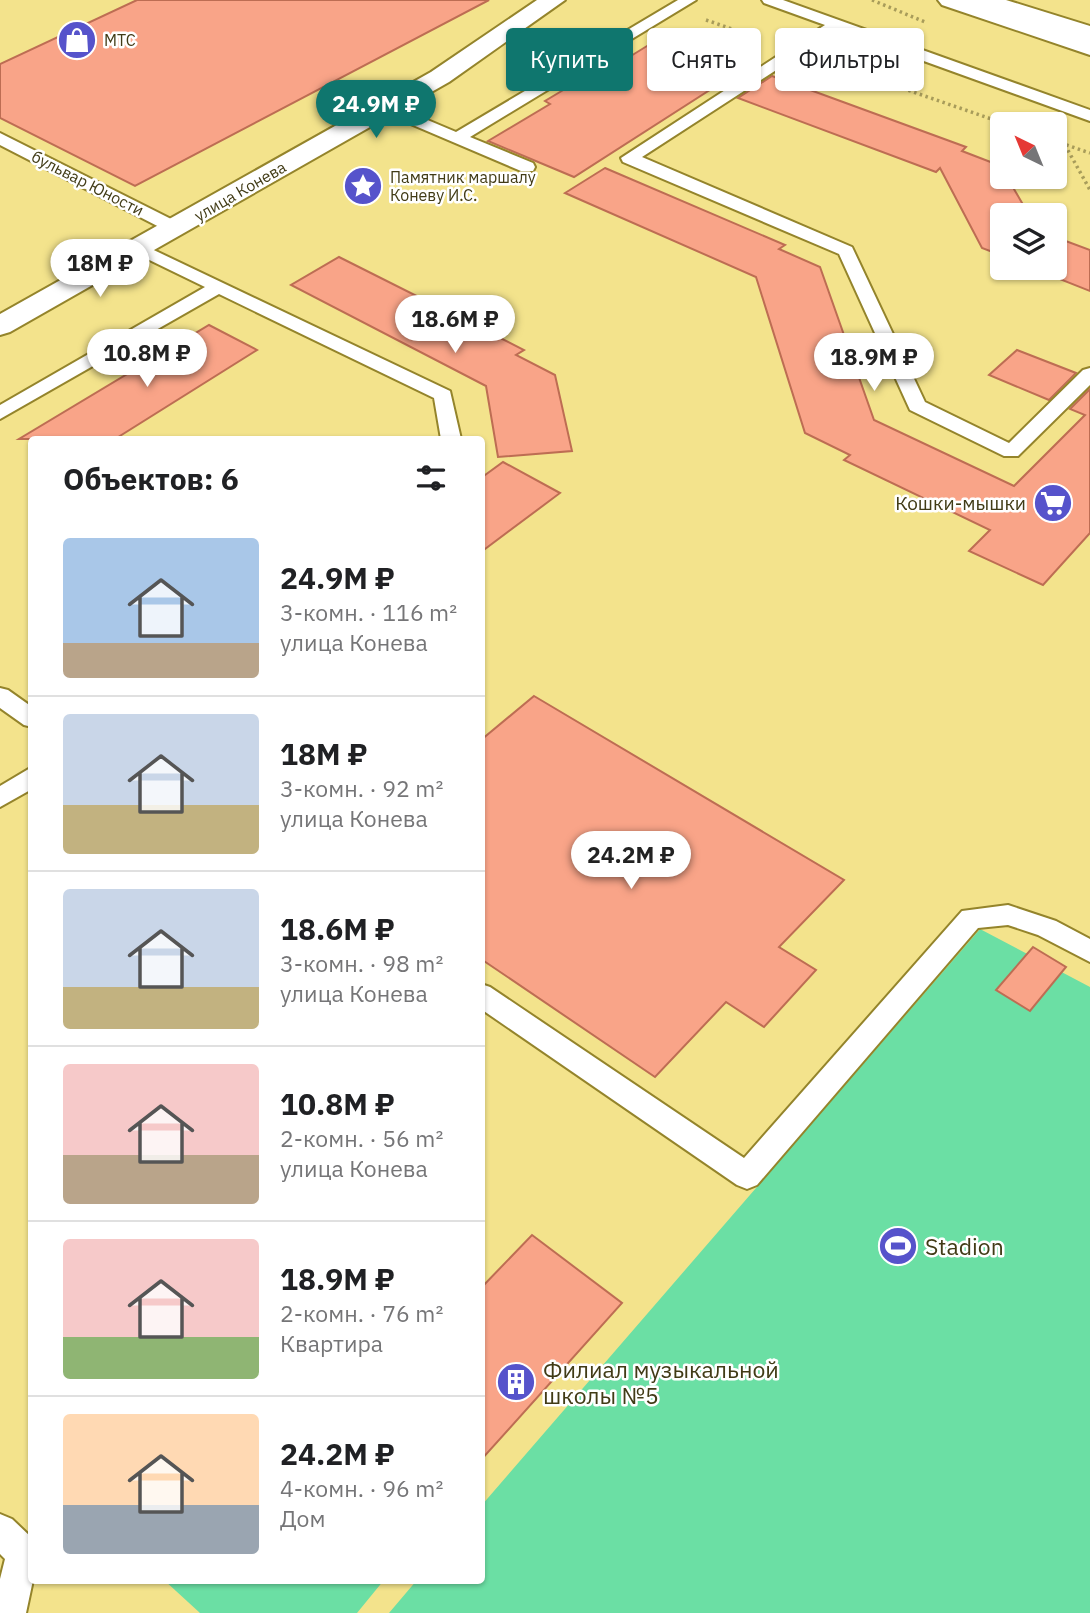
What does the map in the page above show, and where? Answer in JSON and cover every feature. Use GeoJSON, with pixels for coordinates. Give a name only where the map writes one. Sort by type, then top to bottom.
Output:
{"type":"FeatureCollection","features":[{"type":"Feature","properties":{"kind":"street"},"geometry":{"type":"LineString","coordinates":[[950,0],[1090,48]]}},
{"type":"Feature","properties":{"kind":"street"},"geometry":{"type":"LineString","coordinates":[[982,0],[1090,34]]}},
{"type":"Feature","properties":{"kind":"street"},"geometry":{"type":"LineString","coordinates":[[1025,0],[1090,20]]}},
{"type":"Feature","properties":{"kind":"street","name":"улица Конева"},"geometry":{"type":"LineString","coordinates":[[0,326],[440,77],[556,2]]}},
{"type":"Feature","properties":{"kind":"lane"},"geometry":{"type":"LineString","coordinates":[[457,138],[689,0]]}},
{"type":"Feature","properties":{"kind":"lane"},"geometry":{"type":"LineString","coordinates":[[769,0],[1090,116]]}},
{"type":"Feature","properties":{"kind":"lane"},"geometry":{"type":"LineString","coordinates":[[837,24],[629,158],[846,251],[917,406],[1011,452],[1090,374]]}},
{"type":"Feature","properties":{"kind":"lane"},"geometry":{"type":"LineString","coordinates":[[386,108],[527,167]]}},
{"type":"Feature","properties":{"kind":"lane","name":"бульвар Юности"},"geometry":{"type":"LineString","coordinates":[[0,138],[175,228]]}},
{"type":"Feature","properties":{"kind":"lane"},"geometry":{"type":"LineString","coordinates":[[139,248],[443,395],[450,436]]}},
{"type":"Feature","properties":{"kind":"lane"},"geometry":{"type":"LineString","coordinates":[[0,413],[219,286]]}},
{"type":"Feature","properties":{"kind":"lane"},"geometry":{"type":"LineString","coordinates":[[0,696],[28,716]]}},
{"type":"Feature","properties":{"kind":"lane"},"geometry":{"type":"LineString","coordinates":[[0,798],[28,779]]}},
{"type":"Feature","properties":{"kind":"lane"},"geometry":{"type":"LineString","coordinates":[[485,998],[747,1176],[971,918],[1008,915],[1047,928],[1090,952]]}},
{"type":"Feature","properties":{"kind":"lane"},"geometry":{"type":"LineString","coordinates":[[0,1531],[23,1553],[9,1613]]}},
{"type":"Feature","properties":{"kind":"path"},"geometry":{"type":"LineString","coordinates":[[1068,146],[1090,153]]}},
{"type":"Feature","properties":{"kind":"path"},"geometry":{"type":"LineString","coordinates":[[1068,150],[1090,190]]}},
{"type":"Feature","properties":{"kind":"green space","name":"Stadion"},"geometry":{"type":"Polygon","coordinates":[[[980,929],[1090,987],[1090,1613],[389,1613],[414,1584],[485,1584],[485,1501],[980,929]]]}},
{"type":"Feature","properties":{"kind":"green space"},"geometry":{"type":"Polygon","coordinates":[[[168,1584],[381,1584],[357,1613],[200,1613],[168,1584]]]}},
{"type":"Feature","properties":{"kind":"building"},"geometry":{"type":"Polygon","coordinates":[[[137,0],[489,0],[135,186],[0,118],[0,64],[137,0]]]}},
{"type":"Feature","properties":{"kind":"building"},"geometry":{"type":"Polygon","coordinates":[[[647,46],[647,91],[708,91],[574,177],[488,141],[550,104],[545,101],[562,91],[633,91],[633,55],[647,46]]]}},
{"type":"Feature","properties":{"kind":"building"},"geometry":{"type":"Polygon","coordinates":[[[772,76],[775,77],[775,91],[813,91],[966,147],[962,151],[990,162],[990,189],[1014,189],[1022,203],[990,203],[990,251],[982,248],[940,168],[936,172],[738,98],[749,91],[761,91],[761,83],[772,76]]]}},
{"type":"Feature","properties":{"kind":"building"},"geometry":{"type":"Polygon","coordinates":[[[605,168],[785,245],[779,249],[820,267],[874,420],[1014,486],[1085,415],[1070,409],[1090,389],[1090,533],[1043,585],[969,551],[990,530],[844,460],[850,455],[805,433],[756,277],[565,193],[605,168]]]}},
{"type":"Feature","properties":{"kind":"building"},"geometry":{"type":"Polygon","coordinates":[[[1067,241],[1090,250],[1090,291],[1062,280],[1067,280],[1067,241]]]}},
{"type":"Feature","properties":{"kind":"building"},"geometry":{"type":"Polygon","coordinates":[[[339,257],[524,350],[516,355],[555,375],[572,451],[498,457],[486,386],[291,285],[339,257]]]}},
{"type":"Feature","properties":{"kind":"building"},"geometry":{"type":"Polygon","coordinates":[[[209,325],[257,350],[120,436],[28,436],[28,439],[19,439],[209,325]]]}},
{"type":"Feature","properties":{"kind":"building"},"geometry":{"type":"Polygon","coordinates":[[[1017,350],[1076,373],[1049,400],[989,375],[1017,350]]]}},
{"type":"Feature","properties":{"kind":"building"},"geometry":{"type":"Polygon","coordinates":[[[503,462],[560,493],[485,549],[485,475],[503,462]]]}},
{"type":"Feature","properties":{"kind":"building"},"geometry":{"type":"Polygon","coordinates":[[[534,696],[844,880],[779,947],[816,970],[764,1027],[726,1002],[655,1077],[485,962],[485,737],[534,696]]]}},
{"type":"Feature","properties":{"kind":"building"},"geometry":{"type":"Polygon","coordinates":[[[1033,947],[1066,967],[1030,1011],[996,990],[1033,947]]]}},
{"type":"Feature","properties":{"kind":"building","name":"Филиал музыкальной школы №5"},"geometry":{"type":"Polygon","coordinates":[[[532,1235],[622,1303],[485,1456],[485,1284],[532,1235]]]}},
{"type":"Feature","properties":{"kind":"place","name":"МТС"},"geometry":{"type":"Point","coordinates":[77,40]}},
{"type":"Feature","properties":{"kind":"place","name":"Памятник маршалу Коневу И.С."},"geometry":{"type":"Point","coordinates":[363,186]}},
{"type":"Feature","properties":{"kind":"place","name":"Кошки-мышки"},"geometry":{"type":"Point","coordinates":[1053,503]}},
{"type":"Feature","properties":{"kind":"place","name":"Stadion"},"geometry":{"type":"Point","coordinates":[898,1246]}},
{"type":"Feature","properties":{"kind":"place","name":"Филиал музыкальной школы №5"},"geometry":{"type":"Point","coordinates":[516,1382]}}]}
